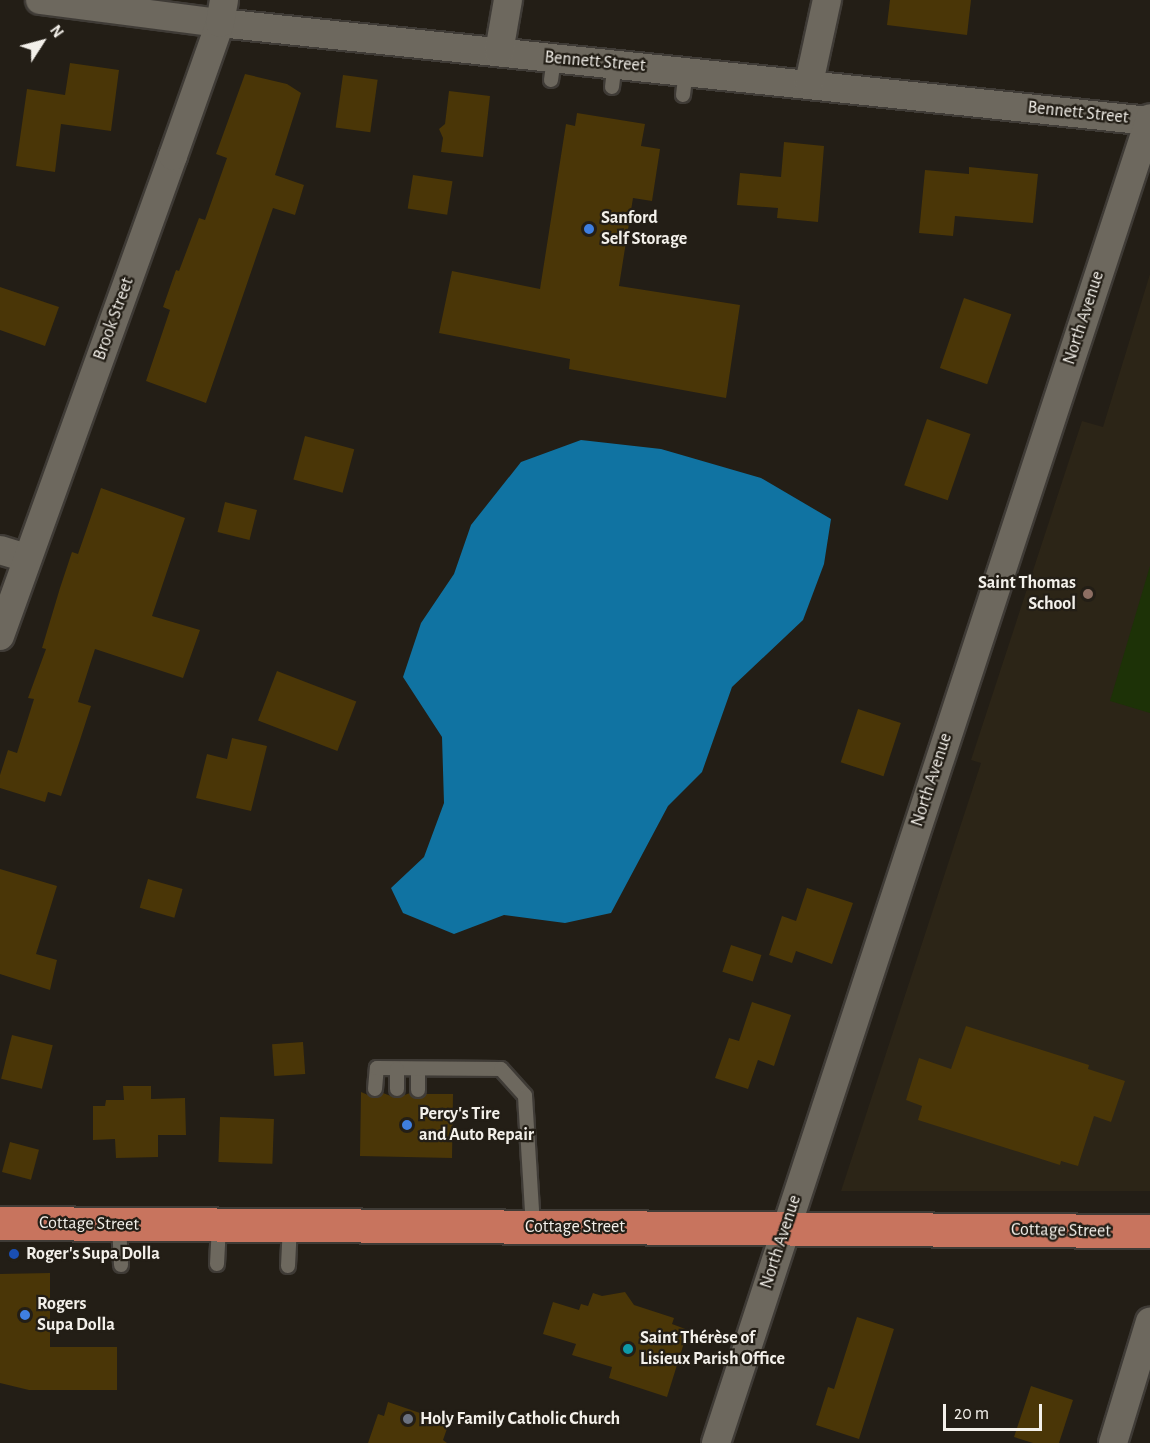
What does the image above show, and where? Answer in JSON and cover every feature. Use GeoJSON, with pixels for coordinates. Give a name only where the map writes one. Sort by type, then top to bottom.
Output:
{"type":"FeatureCollection","features":[{"type":"Feature","properties":{"kind":"highway","name":"Cottage Street"},"geometry":{"type":"LineString","coordinates":[[0,1223],[1150,1232]]}},
{"type":"Feature","properties":{"kind":"street","name":"Bennett Street"},"geometry":{"type":"LineString","coordinates":[[40,0],[222,11],[499,52],[553,69],[614,76],[685,83],[809,83],[1150,120]]}},
{"type":"Feature","properties":{"kind":"street"},"geometry":{"type":"LineString","coordinates":[[499,52],[508,0]]}},
{"type":"Feature","properties":{"kind":"street"},"geometry":{"type":"LineString","coordinates":[[809,83],[827,0]]}},
{"type":"Feature","properties":{"kind":"street","name":"Brook Street"},"geometry":{"type":"LineString","coordinates":[[0,636],[222,11]]}},
{"type":"Feature","properties":{"kind":"street","name":"North Avenue"},"geometry":{"type":"LineString","coordinates":[[716,1443],[1150,120]]}},
{"type":"Feature","properties":{"kind":"street"},"geometry":{"type":"LineString","coordinates":[[0,550],[27,558]]}},
{"type":"Feature","properties":{"kind":"street"},"geometry":{"type":"LineString","coordinates":[[1113,1443],[1150,1321]]}},
{"type":"Feature","properties":{"kind":"lane"},"geometry":{"type":"LineString","coordinates":[[375,1089],[377,1068],[501,1068],[525,1096],[533,1226]]}},
{"type":"Feature","properties":{"kind":"lane"},"geometry":{"type":"LineString","coordinates":[[397,1089],[398,1069]]}},
{"type":"Feature","properties":{"kind":"lane"},"geometry":{"type":"LineString","coordinates":[[418,1069],[418,1090]]}},
{"type":"Feature","properties":{"kind":"lane"},"geometry":{"type":"LineString","coordinates":[[119,1225],[121,1265]]}},
{"type":"Feature","properties":{"kind":"lane"},"geometry":{"type":"LineString","coordinates":[[217,1264],[219,1225]]}},
{"type":"Feature","properties":{"kind":"lane"},"geometry":{"type":"LineString","coordinates":[[288,1266],[290,1225]]}},
{"type":"Feature","properties":{"kind":"shaded area","name":"Saint Thomas School"},"geometry":{"type":"Polygon","coordinates":[[[1150,274],[1150,1191],[841,1191],[981,763],[971,760],[1082,421],[1103,427],[1150,274]]]}},
{"type":"Feature","properties":{"kind":"green space"},"geometry":{"type":"Polygon","coordinates":[[[1150,566],[1150,713],[1110,701],[1150,566]]]}},
{"type":"Feature","properties":{"kind":"water"},"geometry":{"type":"Polygon","coordinates":[[[581,440],[661,449],[761,478],[831,519],[824,564],[803,620],[732,687],[702,772],[668,806],[611,913],[565,923],[504,915],[454,934],[403,913],[391,888],[424,857],[444,803],[442,737],[403,677],[421,623],[454,574],[471,525],[521,462],[581,440]]]}},
{"type":"Feature","properties":{"kind":"building"},"geometry":{"type":"Polygon","coordinates":[[[890,0],[971,0],[967,35],[887,25],[890,0]]]}},
{"type":"Feature","properties":{"kind":"building"},"geometry":{"type":"Polygon","coordinates":[[[70,63],[119,70],[111,131],[61,124],[55,172],[16,166],[27,89],[65,95],[70,63]]]}},
{"type":"Feature","properties":{"kind":"building"},"geometry":{"type":"Polygon","coordinates":[[[245,74],[287,84],[301,93],[275,175],[304,185],[295,215],[273,208],[206,403],[146,381],[170,310],[163,307],[176,270],[179,271],[199,218],[205,220],[227,158],[216,154],[245,74]]]}},
{"type":"Feature","properties":{"kind":"building"},"geometry":{"type":"Polygon","coordinates":[[[343,75],[378,80],[370,132],[336,127],[343,75]]]}},
{"type":"Feature","properties":{"kind":"building"},"geometry":{"type":"Polygon","coordinates":[[[449,91],[490,96],[483,157],[441,152],[443,138],[439,129],[445,124],[449,91]]]}},
{"type":"Feature","properties":{"kind":"building"},"geometry":{"type":"Polygon","coordinates":[[[577,113],[645,124],[641,146],[660,149],[652,201],[633,198],[619,286],[740,305],[726,398],[569,369],[570,359],[439,333],[452,271],[540,289],[566,124],[575,126],[577,113]]]}},
{"type":"Feature","properties":{"kind":"building"},"geometry":{"type":"Polygon","coordinates":[[[784,142],[824,146],[818,222],[777,218],[778,208],[737,205],[740,173],[781,177],[784,142]]]}},
{"type":"Feature","properties":{"kind":"building"},"geometry":{"type":"Polygon","coordinates":[[[969,167],[1038,174],[1033,223],[955,216],[953,236],[919,233],[925,170],[969,174],[969,167]]]}},
{"type":"Feature","properties":{"kind":"building"},"geometry":{"type":"Polygon","coordinates":[[[413,175],[453,181],[447,215],[408,209],[413,175]]]}},
{"type":"Feature","properties":{"kind":"building"},"geometry":{"type":"Polygon","coordinates":[[[0,287],[59,307],[45,346],[0,330],[0,287]]]}},
{"type":"Feature","properties":{"kind":"building"},"geometry":{"type":"Polygon","coordinates":[[[964,298],[1011,314],[987,384],[940,368],[964,298]]]}},
{"type":"Feature","properties":{"kind":"building"},"geometry":{"type":"Polygon","coordinates":[[[927,419],[970,434],[948,500],[904,485],[927,419]]]}},
{"type":"Feature","properties":{"kind":"building"},"geometry":{"type":"Polygon","coordinates":[[[305,436],[354,449],[343,493],[293,479],[305,436]]]}},
{"type":"Feature","properties":{"kind":"building"},"geometry":{"type":"Polygon","coordinates":[[[101,488],[185,518],[152,616],[200,630],[183,678],[95,649],[78,702],[91,706],[80,740],[61,796],[48,792],[45,802],[0,788],[0,775],[8,750],[17,753],[34,699],[28,698],[46,649],[42,648],[60,588],[72,552],[78,554],[101,488]]]}},
{"type":"Feature","properties":{"kind":"building"},"geometry":{"type":"Polygon","coordinates":[[[225,502],[257,510],[250,540],[218,532],[225,502]]]}},
{"type":"Feature","properties":{"kind":"building"},"geometry":{"type":"Polygon","coordinates":[[[277,671],[356,701],[337,751],[258,720],[277,671]]]}},
{"type":"Feature","properties":{"kind":"building"},"geometry":{"type":"Polygon","coordinates":[[[858,709],[901,723],[883,776],[841,762],[858,709]]]}},
{"type":"Feature","properties":{"kind":"building"},"geometry":{"type":"Polygon","coordinates":[[[232,738],[267,746],[251,811],[196,798],[207,754],[227,759],[232,738]]]}},
{"type":"Feature","properties":{"kind":"building"},"geometry":{"type":"Polygon","coordinates":[[[0,869],[57,886],[36,954],[57,960],[50,990],[0,974],[0,869]]]}},
{"type":"Feature","properties":{"kind":"building"},"geometry":{"type":"Polygon","coordinates":[[[148,879],[183,889],[174,918],[140,908],[148,879]]]}},
{"type":"Feature","properties":{"kind":"building"},"geometry":{"type":"Polygon","coordinates":[[[807,888],[853,903],[832,964],[796,951],[792,963],[769,955],[782,916],[796,921],[807,888]]]}},
{"type":"Feature","properties":{"kind":"building"},"geometry":{"type":"Polygon","coordinates":[[[731,945],[761,955],[753,982],[722,972],[731,945]]]}},
{"type":"Feature","properties":{"kind":"building"},"geometry":{"type":"Polygon","coordinates":[[[752,1002],[791,1015],[774,1066],[758,1060],[748,1089],[715,1078],[729,1038],[739,1041],[752,1002]]]}},
{"type":"Feature","properties":{"kind":"building"},"geometry":{"type":"Polygon","coordinates":[[[966,1026],[1089,1065],[1088,1069],[1125,1081],[1111,1122],[1094,1116],[1078,1166],[1061,1161],[1060,1165],[918,1120],[922,1106],[906,1100],[919,1058],[951,1069],[966,1026]]]}},
{"type":"Feature","properties":{"kind":"building"},"geometry":{"type":"Polygon","coordinates":[[[12,1035],[53,1045],[42,1089],[1,1079],[12,1035]]]}},
{"type":"Feature","properties":{"kind":"building"},"geometry":{"type":"Polygon","coordinates":[[[303,1042],[305,1074],[274,1076],[272,1044],[303,1042]]]}},
{"type":"Feature","properties":{"kind":"building"},"geometry":{"type":"Polygon","coordinates":[[[123,1086],[151,1086],[151,1099],[185,1098],[186,1135],[158,1135],[158,1157],[116,1158],[115,1139],[93,1140],[93,1106],[105,1106],[106,1100],[124,1100],[123,1086]]]}},
{"type":"Feature","properties":{"kind":"building","name":"Percy's Tire and Auto Repair"},"geometry":{"type":"Polygon","coordinates":[[[361,1092],[375,1098],[383,1093],[396,1098],[410,1093],[417,1099],[426,1094],[453,1094],[452,1158],[360,1156],[361,1092]]]}},
{"type":"Feature","properties":{"kind":"building"},"geometry":{"type":"Polygon","coordinates":[[[220,1117],[274,1119],[272,1164],[218,1162],[220,1117]]]}},
{"type":"Feature","properties":{"kind":"building"},"geometry":{"type":"Polygon","coordinates":[[[10,1142],[39,1150],[31,1180],[2,1172],[10,1142]]]}},
{"type":"Feature","properties":{"kind":"building","name":"Rogers Supa Dolla"},"geometry":{"type":"Polygon","coordinates":[[[50,1273],[50,1347],[117,1347],[117,1390],[29,1390],[0,1383],[0,1274],[50,1273]]]}},
{"type":"Feature","properties":{"kind":"building","name":"Saint Thérèse of Lisieux Parish Office"},"geometry":{"type":"Polygon","coordinates":[[[625,1292],[634,1305],[674,1318],[672,1324],[688,1330],[667,1397],[609,1378],[612,1367],[572,1355],[576,1344],[543,1334],[553,1302],[579,1310],[581,1304],[588,1306],[593,1293],[602,1296],[625,1292]]]}},
{"type":"Feature","properties":{"kind":"building"},"geometry":{"type":"Polygon","coordinates":[[[857,1317],[894,1329],[859,1439],[816,1425],[828,1387],[834,1389],[857,1317]]]}},
{"type":"Feature","properties":{"kind":"building"},"geometry":{"type":"Polygon","coordinates":[[[1031,1386],[1073,1400],[1059,1443],[1033,1443],[1014,1437],[1031,1386]]]}},
{"type":"Feature","properties":{"kind":"building","name":"Holy Family Catholic Church"},"geometry":{"type":"Polygon","coordinates":[[[388,1402],[449,1423],[443,1440],[447,1443],[368,1443],[378,1414],[384,1416],[388,1402]]]}},
{"type":"Feature","properties":{"kind":"place","name":"Sanford Self Storage"},"geometry":{"type":"Point","coordinates":[589,229]}},
{"type":"Feature","properties":{"kind":"place","name":"Saint Thomas School"},"geometry":{"type":"Point","coordinates":[1088,594]}},
{"type":"Feature","properties":{"kind":"place","name":"Percy's Tire and Auto Repair"},"geometry":{"type":"Point","coordinates":[407,1125]}},
{"type":"Feature","properties":{"kind":"place","name":"Roger's Supa Dolla"},"geometry":{"type":"Point","coordinates":[14,1254]}},
{"type":"Feature","properties":{"kind":"place","name":"Rogers Supa Dolla"},"geometry":{"type":"Point","coordinates":[25,1315]}},
{"type":"Feature","properties":{"kind":"place","name":"Saint Thérèse of Lisieux Parish Office"},"geometry":{"type":"Point","coordinates":[628,1349]}},
{"type":"Feature","properties":{"kind":"place","name":"Holy Family Catholic Church"},"geometry":{"type":"Point","coordinates":[408,1419]}}]}
